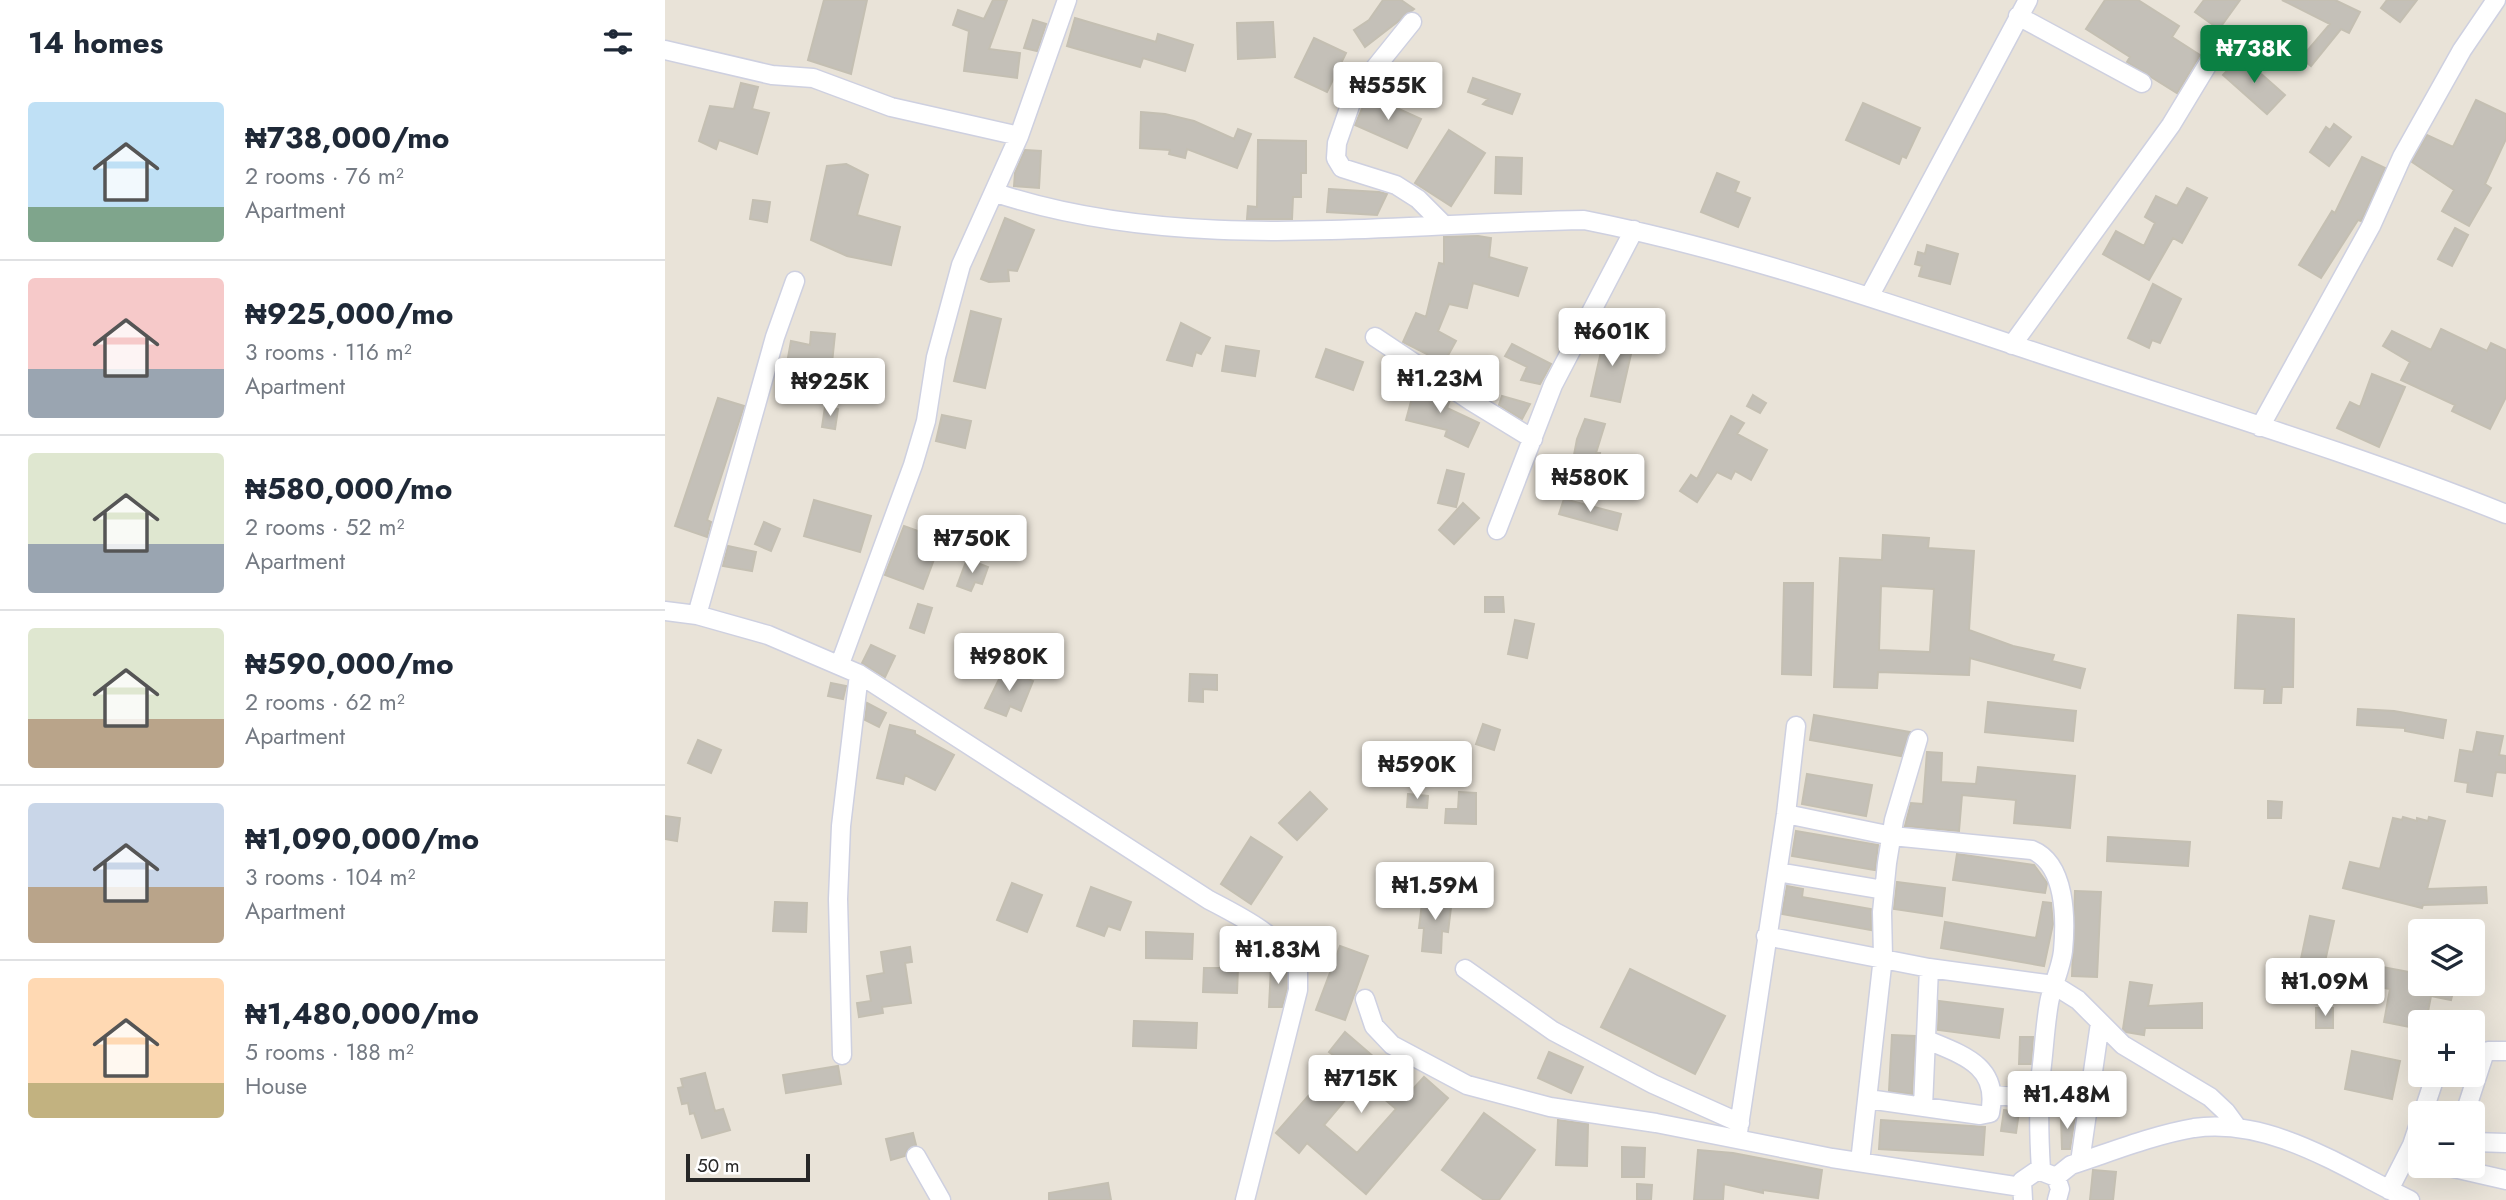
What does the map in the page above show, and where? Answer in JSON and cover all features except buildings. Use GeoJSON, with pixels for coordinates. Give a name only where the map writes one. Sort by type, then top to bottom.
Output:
{"type":"FeatureCollection","features":[{"type":"Feature","properties":{"kind":"street"},"geometry":{"type":"LineString","coordinates":[[840,664],[913,465],[926,421],[936,357],[961,265],[1019,136],[1067,0]]}},
{"type":"Feature","properties":{"kind":"street"},"geometry":{"type":"LineString","coordinates":[[1869,297],[2028,0]]}},
{"type":"Feature","properties":{"kind":"street"},"geometry":{"type":"LineString","coordinates":[[2260,427],[2371,226],[2402,158],[2462,50],[2496,0]]}},
{"type":"Feature","properties":{"kind":"street"},"geometry":{"type":"LineString","coordinates":[[2018,16],[2142,83]]}},
{"type":"Feature","properties":{"kind":"street"},"geometry":{"type":"LineString","coordinates":[[1412,22],[1354,93],[1337,143],[1336,158],[1342,168],[1396,185],[1418,199],[1442,223]]}},
{"type":"Feature","properties":{"kind":"street"},"geometry":{"type":"LineString","coordinates":[[665,50],[772,75],[813,78],[891,107],[1019,136]]}},
{"type":"Feature","properties":{"kind":"street"},"geometry":{"type":"LineString","coordinates":[[2012,345],[2171,125],[2217,50]]}},
{"type":"Feature","properties":{"kind":"street"},"geometry":{"type":"LineString","coordinates":[[996,192],[1038,206],[1181,229],[1255,232],[1442,223],[1584,220],[1633,230],[1869,297],[2260,427],[2506,514]]}},
{"type":"Feature","properties":{"kind":"street"},"geometry":{"type":"LineString","coordinates":[[1497,530],[1553,385],[1633,230]]}},
{"type":"Feature","properties":{"kind":"street"},"geometry":{"type":"LineString","coordinates":[[697,615],[775,337],[795,281]]}},
{"type":"Feature","properties":{"kind":"street"},"geometry":{"type":"LineString","coordinates":[[1375,337],[1533,439]]}},
{"type":"Feature","properties":{"kind":"street"},"geometry":{"type":"LineString","coordinates":[[665,611],[697,615],[768,635],[859,674],[1209,900],[1261,927],[1298,963],[1298,990],[1290,1028],[1245,1200]]}},
{"type":"Feature","properties":{"kind":"street"},"geometry":{"type":"LineString","coordinates":[[842,1055],[838,899],[841,826],[859,674]]}},
{"type":"Feature","properties":{"kind":"street"},"geometry":{"type":"LineString","coordinates":[[1738,1131],[1778,872],[1796,726]]}},
{"type":"Feature","properties":{"kind":"street"},"geometry":{"type":"LineString","coordinates":[[1860,1162],[1883,957],[1884,890],[1892,835],[1918,739]]}},
{"type":"Feature","properties":{"kind":"street"},"geometry":{"type":"LineString","coordinates":[[1786,814],[1892,835],[2032,850],[2045,855],[2053,864],[2060,894],[2063,953],[2054,985],[2039,1099],[2048,1174],[2060,1189],[2057,1200]]}},
{"type":"Feature","properties":{"kind":"street"},"geometry":{"type":"LineString","coordinates":[[1778,872],[1884,890]]}},
{"type":"Feature","properties":{"kind":"street"},"geometry":{"type":"LineString","coordinates":[[1766,936],[1929,968],[2054,985],[2078,1000],[2123,1045],[2210,1097],[2237,1127]]}},
{"type":"Feature","properties":{"kind":"street"},"geometry":{"type":"LineString","coordinates":[[1923,1107],[1929,968]]}},
{"type":"Feature","properties":{"kind":"street"},"geometry":{"type":"LineString","coordinates":[[1465,969],[1553,1031],[1738,1131]]}},
{"type":"Feature","properties":{"kind":"street"},"geometry":{"type":"LineString","coordinates":[[1365,999],[1374,1026],[1392,1045],[1467,1085],[1550,1107],[1738,1131],[1860,1162],[2022,1194],[2026,1176],[2048,1174],[2071,1164],[2193,1128],[2237,1127],[2289,1141],[2410,1200]]}},
{"type":"Feature","properties":{"kind":"street"},"geometry":{"type":"LineString","coordinates":[[2080,1162],[2100,1023]]}},
{"type":"Feature","properties":{"kind":"street"},"geometry":{"type":"LineString","coordinates":[[1868,1099],[1986,1115],[1990,1113],[1994,1095],[1988,1076],[1955,1052],[1927,1040]]}},
{"type":"Feature","properties":{"kind":"street"},"geometry":{"type":"LineString","coordinates":[[2469,1101],[2484,1055],[2488,1051],[2504,1047]]}},
{"type":"Feature","properties":{"kind":"street"},"geometry":{"type":"LineString","coordinates":[[1994,1095],[2039,1099]]}},
{"type":"Feature","properties":{"kind":"street"},"geometry":{"type":"LineString","coordinates":[[2485,1142],[2506,1143]]}},
{"type":"Feature","properties":{"kind":"street"},"geometry":{"type":"LineString","coordinates":[[916,1156],[941,1200]]}},
{"type":"Feature","properties":{"kind":"street"},"geometry":{"type":"LineString","coordinates":[[2389,1190],[2408,1159]]}},
{"type":"Feature","properties":{"kind":"street"},"geometry":{"type":"LineString","coordinates":[[2485,1173],[2505,1176]]}}]}
